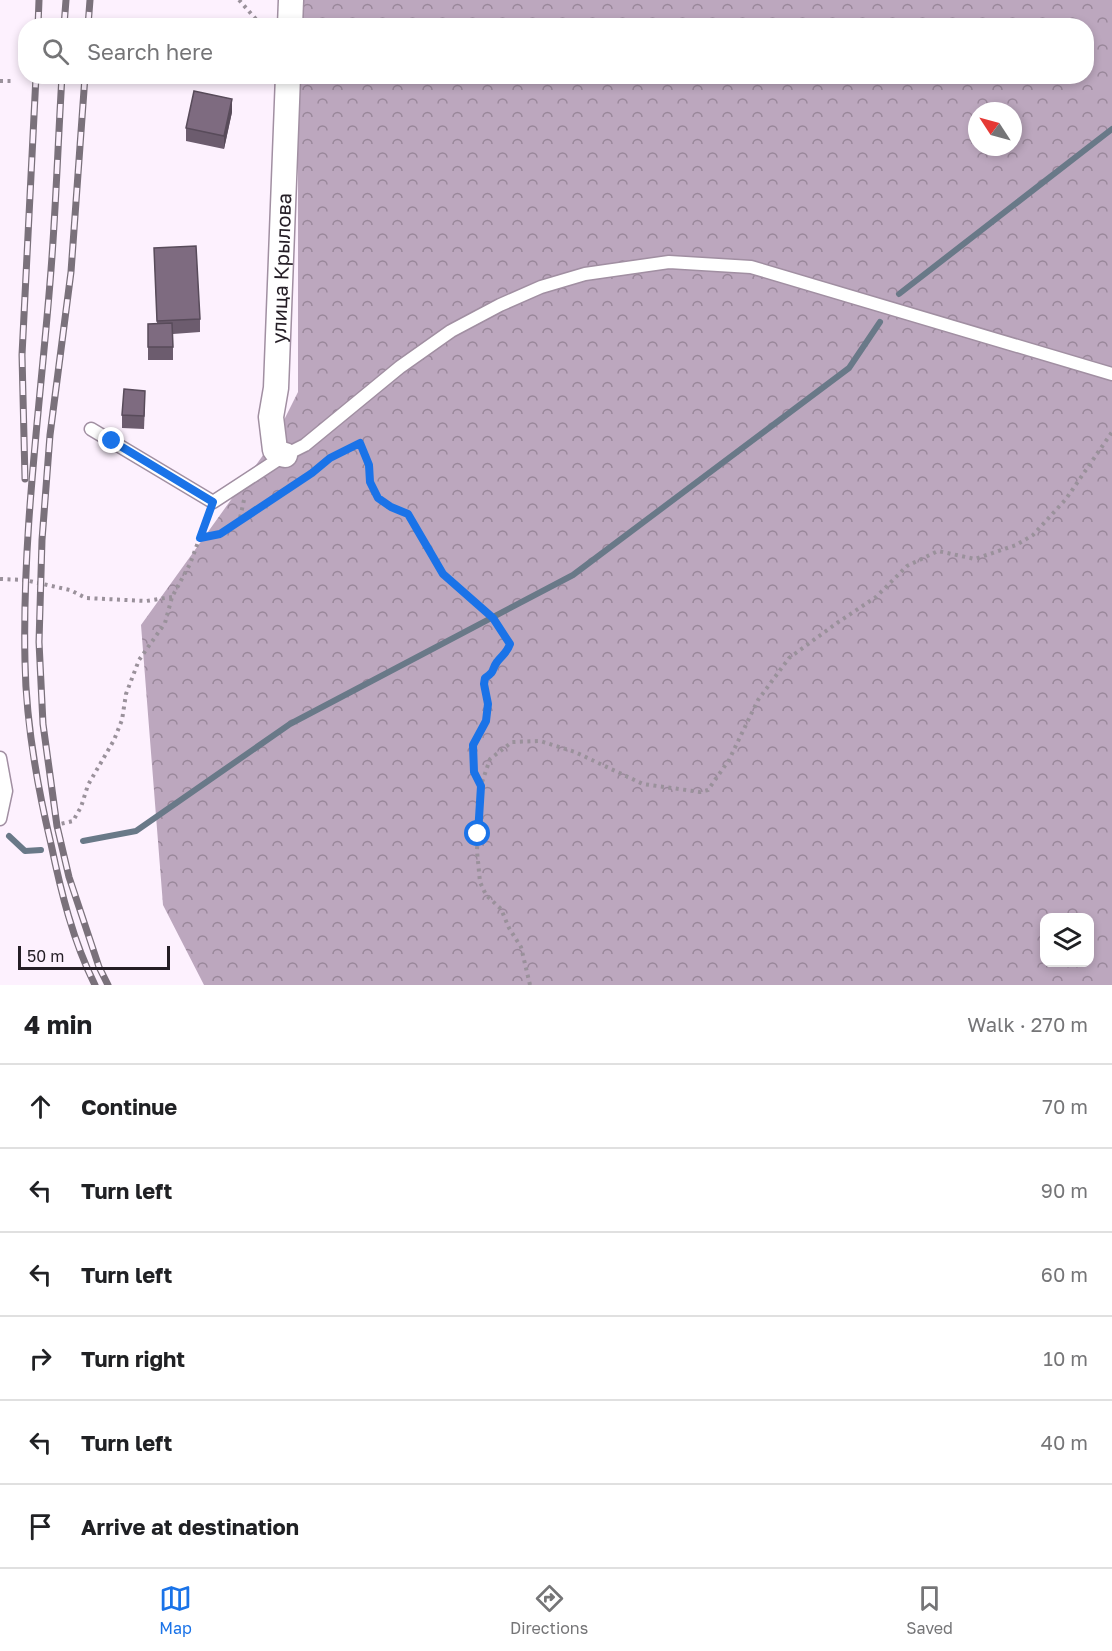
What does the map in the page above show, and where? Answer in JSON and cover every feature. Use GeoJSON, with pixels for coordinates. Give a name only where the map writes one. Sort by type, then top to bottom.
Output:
{"type":"FeatureCollection","features":[{"type":"Feature","properties":{"kind":"street"},"geometry":{"type":"LineString","coordinates":[[290,18],[291,0]]}},
{"type":"Feature","properties":{"kind":"street","name":"улица Крылова"},"geometry":{"type":"LineString","coordinates":[[285,455],[275,450],[272,417],[276,388],[288,84]]}},
{"type":"Feature","properties":{"kind":"lane"},"geometry":{"type":"LineString","coordinates":[[91,429],[213,502],[305,444],[400,367],[451,331],[500,305],[541,287],[585,274],[669,262],[751,267],[1112,374]]}},
{"type":"Feature","properties":{"kind":"lane"},"geometry":{"type":"LineString","coordinates":[[0,758],[6,791],[0,819]]}},
{"type":"Feature","properties":{"kind":"path"},"geometry":{"type":"LineString","coordinates":[[239,0],[255,18]]}},
{"type":"Feature","properties":{"kind":"path"},"geometry":{"type":"LineString","coordinates":[[0,81],[12,81]]}},
{"type":"Feature","properties":{"kind":"path"},"geometry":{"type":"LineString","coordinates":[[530,985],[521,947],[501,909],[486,895],[480,882],[477,851],[481,786],[490,759],[512,742],[540,741],[575,752],[643,784],[700,792],[708,790],[729,760],[758,700],[789,658],[837,622],[876,597],[907,566],[938,551],[975,560],[1016,545],[1033,535],[1066,499],[1112,432]]}},
{"type":"Feature","properties":{"kind":"path"},"geometry":{"type":"LineString","coordinates":[[200,538],[220,534],[312,473],[330,458],[360,443],[369,465],[370,482],[378,498],[391,507],[408,514],[443,574],[493,618],[510,644],[507,652],[496,663],[493,672],[485,678],[488,704],[486,721],[473,745],[474,772],[481,786]]}},
{"type":"Feature","properties":{"kind":"path"},"geometry":{"type":"LineString","coordinates":[[241,521],[243,500],[248,495]]}},
{"type":"Feature","properties":{"kind":"path"},"geometry":{"type":"LineString","coordinates":[[46,827],[73,821],[81,807],[88,785],[114,740],[122,720],[126,694],[139,660],[165,623],[171,597],[190,564],[213,502]]}},
{"type":"Feature","properties":{"kind":"path"},"geometry":{"type":"LineString","coordinates":[[0,579],[25,580],[70,590],[86,598],[146,601],[171,597]]}},
{"type":"Feature","properties":{"kind":"green space"},"geometry":{"type":"Polygon","coordinates":[[[298,0],[1112,0],[1112,985],[204,985],[163,905],[141,625],[274,440],[298,392],[298,84],[1094,84],[1094,18],[298,18],[298,0]]]}},
{"type":"Feature","properties":{"kind":"building"},"geometry":{"type":"Polygon","coordinates":[[[194,91],[232,99],[224,136],[186,128],[194,91]]]}},
{"type":"Feature","properties":{"kind":"building"},"geometry":{"type":"Polygon","coordinates":[[[196,246],[200,319],[157,321],[154,248],[196,246]]]}},
{"type":"Feature","properties":{"kind":"building"},"geometry":{"type":"Polygon","coordinates":[[[172,323],[173,347],[148,347],[148,324],[172,323]]]}},
{"type":"Feature","properties":{"kind":"building"},"geometry":{"type":"Polygon","coordinates":[[[124,389],[145,391],[144,416],[122,415],[124,389]]]}},
{"type":"Feature","properties":{"kind":"waterway"},"geometry":{"type":"LineString","coordinates":[[899,294],[1112,129]]}},
{"type":"Feature","properties":{"kind":"waterway"},"geometry":{"type":"LineString","coordinates":[[83,841],[136,831],[290,724],[573,575],[849,368],[880,322]]}},
{"type":"Feature","properties":{"kind":"waterway"},"geometry":{"type":"LineString","coordinates":[[9,836],[25,851],[41,850]]}},
{"type":"Feature","properties":{"kind":"railway"},"geometry":{"type":"LineString","coordinates":[[38,18],[39,0]]}},
{"type":"Feature","properties":{"kind":"railway"},"geometry":{"type":"LineString","coordinates":[[65,18],[66,0]]}},
{"type":"Feature","properties":{"kind":"railway"},"geometry":{"type":"LineString","coordinates":[[89,18],[90,0]]}},
{"type":"Feature","properties":{"kind":"railway"},"geometry":{"type":"LineString","coordinates":[[25,479],[22,355],[36,84]]}},
{"type":"Feature","properties":{"kind":"railway"},"geometry":{"type":"LineString","coordinates":[[62,84],[51,270],[29,515],[25,662],[30,731],[46,822],[68,916],[95,985]]}},
{"type":"Feature","properties":{"kind":"railway"},"geometry":{"type":"LineString","coordinates":[[84,84],[71,272],[50,435],[42,540],[39,642],[43,724],[57,826],[69,877],[99,967],[108,985]]}},
{"type":"Feature","properties":{"kind":"route"},"geometry":{"type":"LineString","coordinates":[[112,441],[213,502],[200,538],[220,534],[312,473],[330,458],[360,443],[369,465],[370,482],[378,498],[391,507],[408,514],[443,574],[493,618],[510,644],[507,652],[496,663],[493,672],[485,678],[488,704],[486,721],[473,745],[474,772],[481,786],[478,801],[478,834]]}}]}
